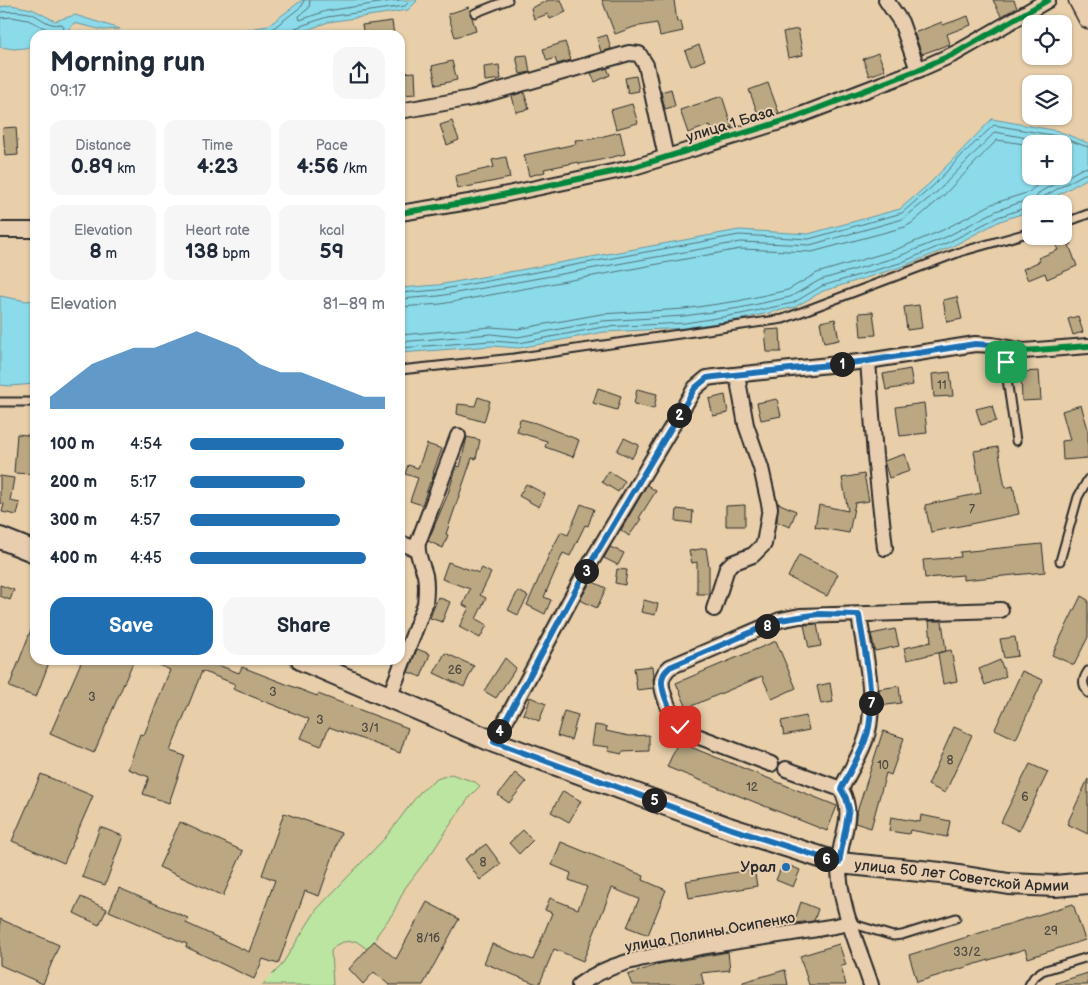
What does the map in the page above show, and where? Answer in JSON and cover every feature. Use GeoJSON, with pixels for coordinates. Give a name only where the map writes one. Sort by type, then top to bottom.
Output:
{"type":"FeatureCollection","features":[{"type":"Feature","properties":{"kind":"main road"},"geometry":{"type":"LineString","coordinates":[[0,538],[30,550]]}},
{"type":"Feature","properties":{"kind":"main road","name":"улица 50 лет Советской Армии"},"geometry":{"type":"LineString","coordinates":[[313,665],[494,742],[729,828],[839,863],[941,873],[1009,884],[1055,886],[1088,883]]}},
{"type":"Feature","properties":{"kind":"street"},"geometry":{"type":"LineString","coordinates":[[886,0],[902,22],[918,70]]}},
{"type":"Feature","properties":{"kind":"street","name":"улица 1 База"},"geometry":{"type":"LineString","coordinates":[[405,212],[469,202],[612,172],[793,118],[918,70],[956,53],[1048,0]]}},
{"type":"Feature","properties":{"kind":"street"},"geometry":{"type":"LineString","coordinates":[[1078,0],[1088,19]]}},
{"type":"Feature","properties":{"kind":"street"},"geometry":{"type":"LineString","coordinates":[[405,110],[472,98],[629,53],[639,54],[646,65],[666,157]]}},
{"type":"Feature","properties":{"kind":"street"},"geometry":{"type":"LineString","coordinates":[[0,230],[30,230]]}},
{"type":"Feature","properties":{"kind":"street"},"geometry":{"type":"LineString","coordinates":[[494,742],[587,569],[695,388],[707,378],[868,361],[975,344],[1024,351],[1088,346]]}},
{"type":"Feature","properties":{"kind":"street"},"geometry":{"type":"LineString","coordinates":[[868,361],[875,456],[885,548]]}},
{"type":"Feature","properties":{"kind":"street"},"geometry":{"type":"LineString","coordinates":[[714,609],[728,568],[732,563],[753,555],[764,544],[770,508],[760,468],[746,425],[737,375]]}},
{"type":"Feature","properties":{"kind":"street"},"geometry":{"type":"LineString","coordinates":[[405,656],[425,604],[426,588],[424,574],[417,549],[458,436]]}},
{"type":"Feature","properties":{"kind":"street"},"geometry":{"type":"LineString","coordinates":[[405,545],[417,549]]}},
{"type":"Feature","properties":{"kind":"street"},"geometry":{"type":"LineString","coordinates":[[771,764],[689,733],[680,727],[673,718],[661,684],[665,672],[670,667],[780,620],[819,614],[859,615],[1001,610]]}},
{"type":"Feature","properties":{"kind":"street"},"geometry":{"type":"LineString","coordinates":[[841,789],[866,740],[870,725],[870,694],[859,615]]}},
{"type":"Feature","properties":{"kind":"street"},"geometry":{"type":"LineString","coordinates":[[389,698],[402,665]]}},
{"type":"Feature","properties":{"kind":"street"},"geometry":{"type":"LineString","coordinates":[[786,769],[841,789],[846,798],[849,809],[839,863],[842,896],[871,985]]}},
{"type":"Feature","properties":{"kind":"street","name":"улица Полины Осипенко"},"geometry":{"type":"LineString","coordinates":[[579,985],[609,969],[640,958],[741,940],[812,931],[850,923]]}},
{"type":"Feature","properties":{"kind":"lane"},"geometry":{"type":"LineString","coordinates":[[475,13],[508,0]]}},
{"type":"Feature","properties":{"kind":"lane"},"geometry":{"type":"LineString","coordinates":[[1072,220],[1088,214]]}},
{"type":"Feature","properties":{"kind":"lane"},"geometry":{"type":"LineString","coordinates":[[405,369],[514,358],[783,319],[960,252],[1022,235]]}},
{"type":"Feature","properties":{"kind":"lane"},"geometry":{"type":"LineString","coordinates":[[1008,348],[1006,372],[1016,441]]}},
{"type":"Feature","properties":{"kind":"lane"},"geometry":{"type":"LineString","coordinates":[[0,402],[30,402]]}},
{"type":"Feature","properties":{"kind":"lane"},"geometry":{"type":"LineString","coordinates":[[1060,561],[1078,497],[1088,480]]}},
{"type":"Feature","properties":{"kind":"lane"},"geometry":{"type":"LineString","coordinates":[[1088,671],[1083,679],[1088,694]]}},
{"type":"Feature","properties":{"kind":"lane"},"geometry":{"type":"LineString","coordinates":[[850,923],[893,936],[902,935],[956,918]]}},
{"type":"Feature","properties":{"kind":"lane"},"geometry":{"type":"LineString","coordinates":[[1029,985],[1034,977],[1042,971],[1088,957]]}},
{"type":"Feature","properties":{"kind":"green space"},"geometry":{"type":"Polygon","coordinates":[[[451,774],[475,782],[480,786],[471,795],[405,888],[393,913],[377,935],[373,947],[367,949],[356,941],[343,942],[336,945],[331,951],[333,985],[262,985],[281,966],[317,909],[385,838],[420,792],[437,779],[451,774]]]}},
{"type":"Feature","properties":{"kind":"water"},"geometry":{"type":"Polygon","coordinates":[[[302,0],[417,1],[408,10],[328,22],[307,30],[242,30],[268,26],[302,0]]]}},
{"type":"Feature","properties":{"kind":"water"},"geometry":{"type":"Polygon","coordinates":[[[11,5],[32,9],[55,21],[75,15],[120,29],[103,30],[74,23],[68,30],[30,30],[30,47],[14,49],[0,47],[0,7],[11,5]]]}},
{"type":"Feature","properties":{"kind":"water"},"geometry":{"type":"Polygon","coordinates":[[[992,119],[1058,131],[1068,135],[1022,135],[1022,185],[1072,185],[1072,137],[1088,143],[1088,178],[1058,195],[1022,195],[1022,214],[1000,221],[951,247],[901,267],[823,291],[795,307],[742,319],[685,328],[604,332],[519,348],[492,346],[405,353],[405,288],[438,285],[739,230],[808,234],[900,209],[930,183],[992,119]]]}},
{"type":"Feature","properties":{"kind":"water"},"geometry":{"type":"Polygon","coordinates":[[[0,296],[30,301],[30,384],[0,385],[0,296]]]}},
{"type":"Feature","properties":{"kind":"building"},"geometry":{"type":"Polygon","coordinates":[[[549,0],[561,0],[566,12],[550,19],[548,14],[534,19],[531,8],[549,0]]]}},
{"type":"Feature","properties":{"kind":"building"},"geometry":{"type":"Polygon","coordinates":[[[602,0],[674,0],[677,22],[681,21],[683,31],[660,36],[657,23],[634,27],[615,34],[602,0]]]}},
{"type":"Feature","properties":{"kind":"building"},"geometry":{"type":"Polygon","coordinates":[[[993,0],[1014,0],[1017,8],[1001,16],[993,0]]]}},
{"type":"Feature","properties":{"kind":"building"},"geometry":{"type":"Polygon","coordinates":[[[469,7],[476,31],[455,37],[448,14],[469,7]]]}},
{"type":"Feature","properties":{"kind":"building"},"geometry":{"type":"Polygon","coordinates":[[[968,16],[971,25],[947,34],[950,44],[922,54],[914,33],[942,22],[943,25],[968,16]]]}},
{"type":"Feature","properties":{"kind":"building"},"geometry":{"type":"Polygon","coordinates":[[[392,21],[393,30],[363,30],[362,25],[392,21]]]}},
{"type":"Feature","properties":{"kind":"building"},"geometry":{"type":"Polygon","coordinates":[[[798,29],[803,55],[788,58],[783,32],[798,29]]]}},
{"type":"Feature","properties":{"kind":"building"},"geometry":{"type":"Polygon","coordinates":[[[607,35],[611,49],[601,52],[597,38],[607,35]]]}},
{"type":"Feature","properties":{"kind":"building"},"geometry":{"type":"Polygon","coordinates":[[[565,42],[571,60],[557,64],[555,58],[547,61],[543,49],[565,42]]]}},
{"type":"Feature","properties":{"kind":"building"},"geometry":{"type":"Polygon","coordinates":[[[699,45],[705,60],[691,66],[685,51],[699,45]]]}},
{"type":"Feature","properties":{"kind":"building"},"geometry":{"type":"Polygon","coordinates":[[[878,53],[885,70],[869,76],[863,59],[878,53]]]}},
{"type":"Feature","properties":{"kind":"building"},"geometry":{"type":"Polygon","coordinates":[[[527,55],[530,72],[520,74],[516,56],[527,55]]]}},
{"type":"Feature","properties":{"kind":"building"},"geometry":{"type":"Polygon","coordinates":[[[452,61],[457,80],[436,85],[432,66],[452,61]]]}},
{"type":"Feature","properties":{"kind":"building"},"geometry":{"type":"Polygon","coordinates":[[[499,65],[501,79],[485,81],[484,67],[499,65]]]}},
{"type":"Feature","properties":{"kind":"building"},"geometry":{"type":"Polygon","coordinates":[[[607,68],[610,75],[595,82],[591,73],[607,68]]]}},
{"type":"Feature","properties":{"kind":"building"},"geometry":{"type":"Polygon","coordinates":[[[415,72],[416,94],[405,95],[405,73],[415,72]]]}},
{"type":"Feature","properties":{"kind":"building"},"geometry":{"type":"Polygon","coordinates":[[[636,76],[639,91],[628,93],[625,78],[636,76]]]}},
{"type":"Feature","properties":{"kind":"building"},"geometry":{"type":"Polygon","coordinates":[[[768,83],[779,113],[760,119],[749,90],[768,83]]]}},
{"type":"Feature","properties":{"kind":"building"},"geometry":{"type":"Polygon","coordinates":[[[671,89],[675,106],[665,109],[661,92],[671,89]]]}},
{"type":"Feature","properties":{"kind":"building"},"geometry":{"type":"Polygon","coordinates":[[[524,92],[529,109],[516,112],[512,96],[524,92]]]}},
{"type":"Feature","properties":{"kind":"building"},"geometry":{"type":"Polygon","coordinates":[[[722,96],[732,127],[713,133],[710,125],[688,133],[680,110],[722,96]]]}},
{"type":"Feature","properties":{"kind":"building"},"geometry":{"type":"Polygon","coordinates":[[[632,104],[638,123],[616,129],[611,110],[632,104]]]}},
{"type":"Feature","properties":{"kind":"building"},"geometry":{"type":"Polygon","coordinates":[[[452,121],[459,140],[447,145],[440,125],[452,121]]]}},
{"type":"Feature","properties":{"kind":"building"},"geometry":{"type":"Polygon","coordinates":[[[16,127],[18,155],[5,156],[3,128],[16,127]]]}},
{"type":"Feature","properties":{"kind":"building"},"geometry":{"type":"Polygon","coordinates":[[[620,132],[625,154],[596,161],[579,164],[579,162],[544,169],[545,172],[529,176],[524,155],[576,144],[575,140],[592,139],[620,132]]]}},
{"type":"Feature","properties":{"kind":"building"},"geometry":{"type":"Polygon","coordinates":[[[506,157],[510,178],[457,189],[455,176],[494,167],[492,160],[506,157]]]}},
{"type":"Feature","properties":{"kind":"building"},"geometry":{"type":"Polygon","coordinates":[[[1056,245],[1069,245],[1077,266],[1047,279],[1045,273],[1028,280],[1023,269],[1040,261],[1038,258],[1058,250],[1056,245]]]}},
{"type":"Feature","properties":{"kind":"building"},"geometry":{"type":"Polygon","coordinates":[[[957,297],[962,319],[947,322],[943,300],[957,297]]]}},
{"type":"Feature","properties":{"kind":"building"},"geometry":{"type":"Polygon","coordinates":[[[919,305],[922,328],[907,330],[904,307],[919,305]]]}},
{"type":"Feature","properties":{"kind":"building"},"geometry":{"type":"Polygon","coordinates":[[[873,312],[876,335],[861,336],[859,313],[873,312]]]}},
{"type":"Feature","properties":{"kind":"building"},"geometry":{"type":"Polygon","coordinates":[[[1078,316],[1083,332],[1073,335],[1068,319],[1078,316]]]}},
{"type":"Feature","properties":{"kind":"building"},"geometry":{"type":"Polygon","coordinates":[[[835,319],[839,340],[824,343],[820,322],[835,319]]]}},
{"type":"Feature","properties":{"kind":"building"},"geometry":{"type":"Polygon","coordinates":[[[780,329],[781,352],[767,352],[765,330],[780,329]]]}},
{"type":"Feature","properties":{"kind":"building"},"geometry":{"type":"Polygon","coordinates":[[[910,369],[913,385],[886,390],[883,374],[910,369]]]}},
{"type":"Feature","properties":{"kind":"building"},"geometry":{"type":"Polygon","coordinates":[[[1039,371],[1041,400],[1022,401],[1021,372],[1039,371]]]}},
{"type":"Feature","properties":{"kind":"building"},"geometry":{"type":"Polygon","coordinates":[[[950,372],[953,396],[934,397],[932,374],[950,372]]]}},
{"type":"Feature","properties":{"kind":"building"},"geometry":{"type":"Polygon","coordinates":[[[598,388],[621,396],[617,410],[593,403],[598,388]]]}},
{"type":"Feature","properties":{"kind":"building"},"geometry":{"type":"Polygon","coordinates":[[[637,389],[657,394],[654,409],[634,404],[637,389]]]}},
{"type":"Feature","properties":{"kind":"building"},"geometry":{"type":"Polygon","coordinates":[[[725,395],[728,413],[713,416],[709,399],[725,395]]]}},
{"type":"Feature","properties":{"kind":"building"},"geometry":{"type":"Polygon","coordinates":[[[478,397],[490,401],[484,422],[457,414],[458,404],[475,406],[478,397]]]}},
{"type":"Feature","properties":{"kind":"building"},"geometry":{"type":"Polygon","coordinates":[[[777,399],[781,416],[761,420],[757,403],[777,399]]]}},
{"type":"Feature","properties":{"kind":"building"},"geometry":{"type":"Polygon","coordinates":[[[924,403],[927,433],[900,436],[896,407],[924,403]]]}},
{"type":"Feature","properties":{"kind":"building"},"geometry":{"type":"Polygon","coordinates":[[[992,405],[996,421],[981,425],[976,409],[992,405]]]}},
{"type":"Feature","properties":{"kind":"building"},"geometry":{"type":"Polygon","coordinates":[[[1081,405],[1088,429],[1088,458],[1063,460],[1062,441],[1070,440],[1062,411],[1081,405]]]}},
{"type":"Feature","properties":{"kind":"building"},"geometry":{"type":"Polygon","coordinates":[[[520,419],[536,423],[579,440],[573,457],[545,447],[547,441],[517,432],[520,419]]]}},
{"type":"Feature","properties":{"kind":"building"},"geometry":{"type":"Polygon","coordinates":[[[17,434],[30,435],[30,474],[14,473],[17,434]]]}},
{"type":"Feature","properties":{"kind":"building"},"geometry":{"type":"Polygon","coordinates":[[[467,437],[480,440],[476,459],[472,458],[443,548],[428,541],[457,466],[460,467],[467,437]]]}},
{"type":"Feature","properties":{"kind":"building"},"geometry":{"type":"Polygon","coordinates":[[[624,438],[639,445],[632,458],[617,451],[624,438]]]}},
{"type":"Feature","properties":{"kind":"building"},"geometry":{"type":"Polygon","coordinates":[[[427,444],[442,449],[422,505],[410,501],[418,478],[405,474],[408,465],[418,468],[427,444]]]}},
{"type":"Feature","properties":{"kind":"building"},"geometry":{"type":"Polygon","coordinates":[[[998,447],[1005,488],[1013,486],[1019,514],[931,532],[925,505],[981,493],[974,451],[998,447]]]}},
{"type":"Feature","properties":{"kind":"building"},"geometry":{"type":"Polygon","coordinates":[[[905,454],[910,471],[889,478],[884,461],[905,454]]]}},
{"type":"Feature","properties":{"kind":"building"},"geometry":{"type":"Polygon","coordinates":[[[609,471],[625,481],[618,492],[602,482],[609,471]]]}},
{"type":"Feature","properties":{"kind":"building"},"geometry":{"type":"Polygon","coordinates":[[[864,474],[869,501],[855,503],[849,533],[815,527],[819,505],[848,511],[842,478],[864,474]]]}},
{"type":"Feature","properties":{"kind":"building"},"geometry":{"type":"Polygon","coordinates":[[[0,476],[14,478],[10,501],[20,503],[17,515],[2,512],[4,504],[0,503],[0,476]]]}},
{"type":"Feature","properties":{"kind":"building"},"geometry":{"type":"Polygon","coordinates":[[[526,484],[545,494],[539,507],[519,496],[526,484]]]}},
{"type":"Feature","properties":{"kind":"building"},"geometry":{"type":"Polygon","coordinates":[[[647,485],[656,491],[639,518],[641,519],[629,536],[621,530],[647,485]]]}},
{"type":"Feature","properties":{"kind":"building"},"geometry":{"type":"Polygon","coordinates":[[[778,503],[796,511],[790,527],[777,522],[778,503]]]}},
{"type":"Feature","properties":{"kind":"building"},"geometry":{"type":"Polygon","coordinates":[[[581,504],[594,509],[588,526],[585,525],[570,556],[563,553],[544,597],[551,600],[545,614],[527,605],[561,532],[568,535],[581,504]]]}},
{"type":"Feature","properties":{"kind":"building"},"geometry":{"type":"Polygon","coordinates":[[[745,505],[745,526],[726,526],[726,506],[745,505]]]}},
{"type":"Feature","properties":{"kind":"building"},"geometry":{"type":"Polygon","coordinates":[[[677,509],[693,511],[692,523],[676,521],[677,509]]]}},
{"type":"Feature","properties":{"kind":"building"},"geometry":{"type":"Polygon","coordinates":[[[1042,544],[1045,572],[963,580],[963,575],[925,578],[923,560],[961,557],[960,552],[1042,544]]]}},
{"type":"Feature","properties":{"kind":"building"},"geometry":{"type":"Polygon","coordinates":[[[610,547],[624,553],[618,565],[604,558],[610,547]]]}},
{"type":"Feature","properties":{"kind":"building"},"geometry":{"type":"Polygon","coordinates":[[[706,548],[709,567],[709,594],[697,594],[697,562],[692,563],[689,551],[706,548]]]}},
{"type":"Feature","properties":{"kind":"building"},"geometry":{"type":"Polygon","coordinates":[[[799,555],[838,574],[827,596],[788,577],[799,555]]]}},
{"type":"Feature","properties":{"kind":"building"},"geometry":{"type":"Polygon","coordinates":[[[448,562],[479,573],[482,568],[491,573],[480,595],[486,598],[476,619],[487,625],[480,638],[459,627],[469,608],[463,605],[470,589],[442,579],[448,562]]]}},
{"type":"Feature","properties":{"kind":"building"},"geometry":{"type":"Polygon","coordinates":[[[617,569],[627,570],[625,585],[615,583],[617,569]]]}},
{"type":"Feature","properties":{"kind":"building"},"geometry":{"type":"Polygon","coordinates":[[[591,581],[606,588],[597,608],[580,600],[591,581]]]}},
{"type":"Feature","properties":{"kind":"building"},"geometry":{"type":"Polygon","coordinates":[[[0,585],[14,590],[10,600],[0,596],[0,585]]]}},
{"type":"Feature","properties":{"kind":"building"},"geometry":{"type":"Polygon","coordinates":[[[518,591],[528,596],[518,615],[508,610],[518,591]]]}},
{"type":"Feature","properties":{"kind":"building"},"geometry":{"type":"Polygon","coordinates":[[[1081,596],[1088,600],[1088,637],[1074,665],[1052,655],[1081,596]]]}},
{"type":"Feature","properties":{"kind":"building"},"geometry":{"type":"Polygon","coordinates":[[[438,597],[450,602],[442,622],[430,618],[438,597]]]}},
{"type":"Feature","properties":{"kind":"building"},"geometry":{"type":"Polygon","coordinates":[[[644,600],[658,604],[655,615],[641,612],[644,600]]]}},
{"type":"Feature","properties":{"kind":"building"},"geometry":{"type":"Polygon","coordinates":[[[929,621],[942,621],[946,651],[907,660],[904,648],[931,642],[929,621]]]}},
{"type":"Feature","properties":{"kind":"building"},"geometry":{"type":"Polygon","coordinates":[[[817,624],[821,646],[809,648],[804,625],[817,624]]]}},
{"type":"Feature","properties":{"kind":"building"},"geometry":{"type":"Polygon","coordinates":[[[895,629],[899,646],[875,651],[871,634],[895,629]]]}},
{"type":"Feature","properties":{"kind":"building"},"geometry":{"type":"Polygon","coordinates":[[[30,632],[30,665],[48,665],[36,697],[9,687],[30,632]]]}},
{"type":"Feature","properties":{"kind":"building"},"geometry":{"type":"Polygon","coordinates":[[[1015,637],[1018,656],[1004,658],[1000,639],[1015,637]]]}},
{"type":"Feature","properties":{"kind":"building"},"geometry":{"type":"Polygon","coordinates":[[[776,641],[796,688],[772,699],[762,676],[687,708],[676,683],[776,641]]]}},
{"type":"Feature","properties":{"kind":"building"},"geometry":{"type":"Polygon","coordinates":[[[417,649],[430,654],[421,677],[408,672],[417,649]]]}},
{"type":"Feature","properties":{"kind":"building"},"geometry":{"type":"Polygon","coordinates":[[[951,650],[957,681],[943,684],[938,653],[951,650]]]}},
{"type":"Feature","properties":{"kind":"building"},"geometry":{"type":"Polygon","coordinates":[[[445,653],[474,666],[464,687],[434,673],[445,653]]]}},
{"type":"Feature","properties":{"kind":"building"},"geometry":{"type":"Polygon","coordinates":[[[505,658],[516,668],[496,698],[484,691],[505,658]]]}},
{"type":"Feature","properties":{"kind":"building"},"geometry":{"type":"Polygon","coordinates":[[[1000,660],[1006,676],[985,685],[979,669],[1000,660]]]}},
{"type":"Feature","properties":{"kind":"building"},"geometry":{"type":"Polygon","coordinates":[[[80,665],[132,665],[94,753],[50,734],[80,665]]]}},
{"type":"Feature","properties":{"kind":"building"},"geometry":{"type":"Polygon","coordinates":[[[158,665],[218,665],[239,673],[242,667],[408,728],[400,753],[329,727],[321,746],[301,738],[309,719],[233,689],[235,684],[202,671],[170,751],[185,756],[169,803],[143,794],[149,777],[128,769],[140,734],[144,735],[170,670],[158,665]]]}},
{"type":"Feature","properties":{"kind":"building"},"geometry":{"type":"Polygon","coordinates":[[[652,666],[654,688],[637,690],[634,668],[652,666]]]}},
{"type":"Feature","properties":{"kind":"building"},"geometry":{"type":"Polygon","coordinates":[[[1022,671],[1043,680],[1016,739],[995,729],[1022,671]]]}},
{"type":"Feature","properties":{"kind":"building"},"geometry":{"type":"Polygon","coordinates":[[[830,683],[833,702],[821,704],[817,686],[830,683]]]}},
{"type":"Feature","properties":{"kind":"building"},"geometry":{"type":"Polygon","coordinates":[[[899,686],[901,703],[880,706],[879,689],[899,686]]]}},
{"type":"Feature","properties":{"kind":"building"},"geometry":{"type":"Polygon","coordinates":[[[530,697],[546,704],[539,721],[523,714],[530,697]]]}},
{"type":"Feature","properties":{"kind":"building"},"geometry":{"type":"Polygon","coordinates":[[[564,711],[578,715],[571,740],[557,736],[564,711]]]}},
{"type":"Feature","properties":{"kind":"building"},"geometry":{"type":"Polygon","coordinates":[[[806,716],[809,730],[784,735],[781,721],[806,716]]]}},
{"type":"Feature","properties":{"kind":"building"},"geometry":{"type":"Polygon","coordinates":[[[595,725],[607,727],[606,731],[629,736],[649,735],[649,751],[622,752],[622,754],[608,751],[609,747],[592,745],[595,725]]]}},
{"type":"Feature","properties":{"kind":"building"},"geometry":{"type":"Polygon","coordinates":[[[954,727],[972,735],[945,793],[928,785],[954,727]]]}},
{"type":"Feature","properties":{"kind":"building"},"geometry":{"type":"Polygon","coordinates":[[[883,731],[904,738],[891,775],[886,773],[871,828],[855,823],[883,731]]]}},
{"type":"Feature","properties":{"kind":"building"},"geometry":{"type":"Polygon","coordinates":[[[678,742],[837,806],[827,831],[667,767],[678,742]]]}},
{"type":"Feature","properties":{"kind":"building"},"geometry":{"type":"Polygon","coordinates":[[[1030,764],[1048,772],[1019,831],[1001,822],[1030,764]]]}},
{"type":"Feature","properties":{"kind":"building"},"geometry":{"type":"Polygon","coordinates":[[[515,773],[526,782],[509,803],[498,795],[515,773]]]}},
{"type":"Feature","properties":{"kind":"building"},"geometry":{"type":"Polygon","coordinates":[[[41,774],[93,796],[64,863],[12,841],[41,774]]]}},
{"type":"Feature","properties":{"kind":"building"},"geometry":{"type":"Polygon","coordinates":[[[1088,779],[1088,834],[1067,824],[1088,779]]]}},
{"type":"Feature","properties":{"kind":"building"},"geometry":{"type":"Polygon","coordinates":[[[563,791],[581,801],[569,822],[551,812],[563,791]]]}},
{"type":"Feature","properties":{"kind":"building"},"geometry":{"type":"Polygon","coordinates":[[[284,813],[341,833],[319,896],[305,891],[278,964],[263,959],[254,979],[186,947],[187,944],[109,911],[119,888],[188,918],[186,923],[249,952],[275,880],[262,875],[284,813]]]}},
{"type":"Feature","properties":{"kind":"building"},"geometry":{"type":"Polygon","coordinates":[[[921,815],[950,821],[947,837],[910,830],[909,834],[889,831],[891,817],[920,822],[921,815]]]}},
{"type":"Feature","properties":{"kind":"building"},"geometry":{"type":"Polygon","coordinates":[[[180,822],[243,851],[223,896],[159,867],[180,822]]]}},
{"type":"Feature","properties":{"kind":"building"},"geometry":{"type":"Polygon","coordinates":[[[100,827],[123,836],[105,885],[82,877],[100,827]]]}},
{"type":"Feature","properties":{"kind":"building"},"geometry":{"type":"Polygon","coordinates":[[[523,830],[533,840],[519,854],[509,843],[523,830]]]}},
{"type":"Feature","properties":{"kind":"building"},"geometry":{"type":"Polygon","coordinates":[[[561,842],[644,876],[643,880],[666,890],[648,935],[627,927],[639,899],[612,888],[583,961],[554,949],[539,985],[484,963],[492,944],[533,960],[552,913],[545,910],[550,898],[578,909],[587,887],[569,880],[571,873],[552,865],[561,842]]]}},
{"type":"Feature","properties":{"kind":"building"},"geometry":{"type":"Polygon","coordinates":[[[486,844],[501,864],[480,880],[465,859],[486,844]]]}},
{"type":"Feature","properties":{"kind":"building"},"geometry":{"type":"Polygon","coordinates":[[[783,863],[800,870],[793,887],[776,880],[783,863]]]}},
{"type":"Feature","properties":{"kind":"building"},"geometry":{"type":"Polygon","coordinates":[[[754,869],[757,886],[689,898],[686,881],[754,869]]]}},
{"type":"Feature","properties":{"kind":"building"},"geometry":{"type":"Polygon","coordinates":[[[81,897],[107,909],[99,925],[74,913],[81,897]]]}},
{"type":"Feature","properties":{"kind":"building"},"geometry":{"type":"Polygon","coordinates":[[[427,902],[459,919],[423,985],[389,985],[374,972],[363,984],[349,969],[374,941],[396,959],[427,902]]]}},
{"type":"Feature","properties":{"kind":"building"},"geometry":{"type":"Polygon","coordinates":[[[801,902],[818,909],[814,921],[794,923],[801,902]]]}},
{"type":"Feature","properties":{"kind":"building"},"geometry":{"type":"Polygon","coordinates":[[[1073,904],[1085,940],[1028,958],[1025,949],[917,982],[909,955],[1073,904]]]}},
{"type":"Feature","properties":{"kind":"building"},"geometry":{"type":"Polygon","coordinates":[[[0,919],[59,945],[43,984],[0,965],[0,919]]]}},
{"type":"Feature","properties":{"kind":"building"},"geometry":{"type":"Polygon","coordinates":[[[839,944],[846,965],[841,966],[846,985],[809,985],[800,956],[839,944]]]}},
{"type":"Feature","properties":{"kind":"building"},"geometry":{"type":"Polygon","coordinates":[[[728,952],[730,970],[701,973],[704,985],[632,985],[628,975],[659,964],[728,952]]]}},
{"type":"Feature","properties":{"kind":"building"},"geometry":{"type":"Polygon","coordinates":[[[785,970],[788,985],[743,985],[743,982],[785,970]]]}},
{"type":"Feature","properties":{"kind":"building"},"geometry":{"type":"Polygon","coordinates":[[[1088,973],[1088,985],[1056,985],[1056,983],[1088,973]]]}},
{"type":"Feature","properties":{"kind":"cycle path"},"geometry":{"type":"LineString","coordinates":[[405,212],[469,202],[631,168],[793,118],[918,70],[956,53],[1048,0]]}},
{"type":"Feature","properties":{"kind":"cycle path"},"geometry":{"type":"LineString","coordinates":[[494,742],[587,569],[695,388],[707,378],[868,361],[975,344],[1024,351],[1088,346]]}},
{"type":"Feature","properties":{"kind":"place","name":"Урал"},"geometry":{"type":"Point","coordinates":[786,867]}},
{"type":"Feature","properties":{"kind":"route"},"geometry":{"type":"LineString","coordinates":[[680,727],[673,718],[661,684],[665,672],[670,667],[780,620],[819,614],[859,615],[870,694],[870,725],[866,740],[841,789],[849,809],[839,863],[729,828],[494,742],[587,569],[695,388],[707,378],[868,361],[975,344],[1008,348],[1006,362]]}}]}
